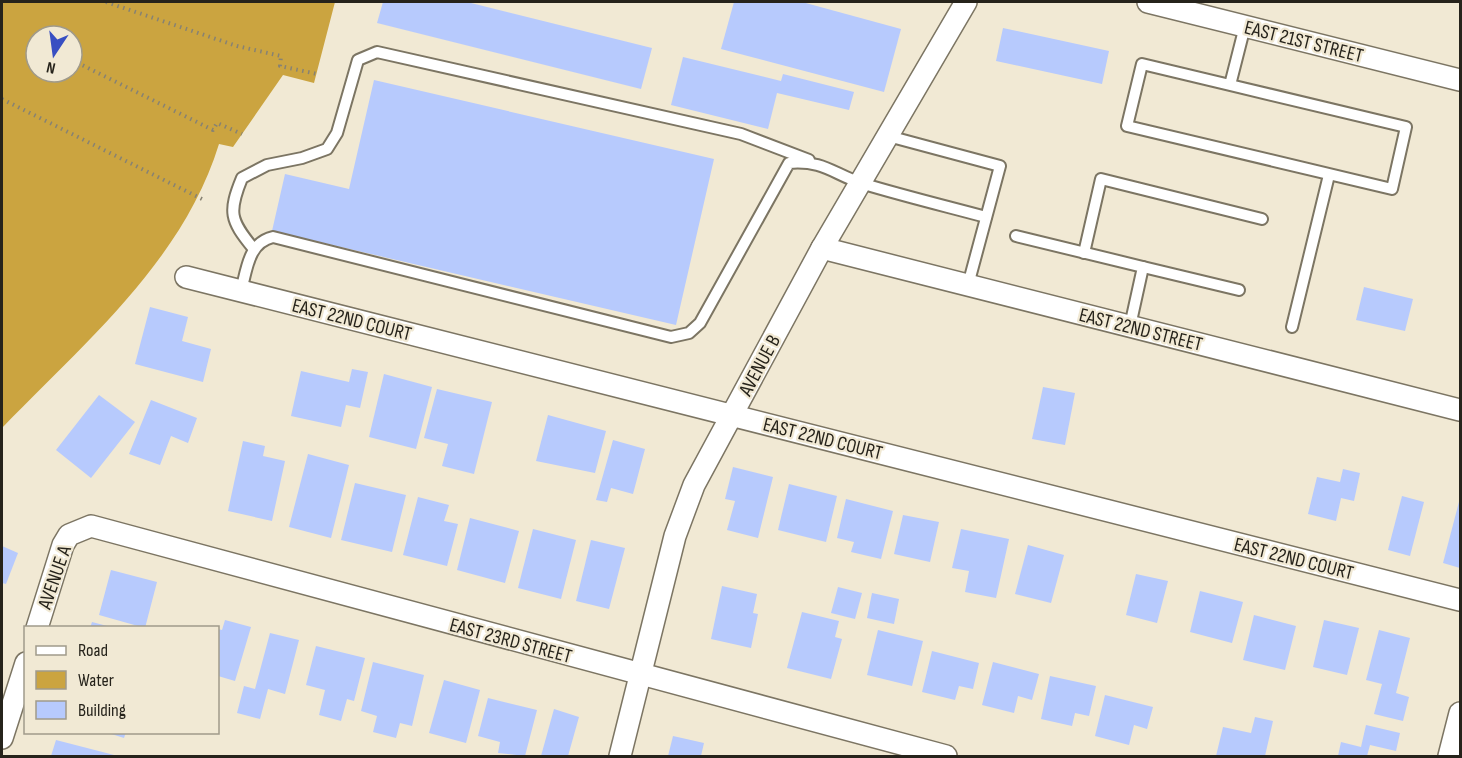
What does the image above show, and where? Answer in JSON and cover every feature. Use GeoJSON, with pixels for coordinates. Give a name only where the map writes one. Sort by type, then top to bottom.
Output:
{"type":"FeatureCollection","features":[{"type":"Feature","properties":{"kind":"street","name":"AVENUE B"},"geometry":{"type":"LineString","coordinates":[[620,756],[675,536],[694,485],[822,248],[966,2]]}},
{"type":"Feature","properties":{"kind":"street","name":"EAST 21ST STREET"},"geometry":{"type":"LineString","coordinates":[[1148,2],[1461,80]]}},
{"type":"Feature","properties":{"kind":"street","name":"EAST 22ND STREET"},"geometry":{"type":"LineString","coordinates":[[822,248],[1461,410]]}},
{"type":"Feature","properties":{"kind":"street","name":"EAST 22ND COURT"},"geometry":{"type":"LineString","coordinates":[[186,277],[1461,600]]}},
{"type":"Feature","properties":{"kind":"street","name":"EAST 23RD STREET"},"geometry":{"type":"LineString","coordinates":[[77,530],[91,526],[123,534],[946,756]]}},
{"type":"Feature","properties":{"kind":"street","name":"AVENUE A"},"geometry":{"type":"LineString","coordinates":[[37,626],[63,545],[69,535],[77,530]]}},
{"type":"Feature","properties":{"kind":"street"},"geometry":{"type":"LineString","coordinates":[[2,738],[24,669]]}},
{"type":"Feature","properties":{"kind":"street"},"geometry":{"type":"LineString","coordinates":[[1449,756],[1461,713]]}},
{"type":"Feature","properties":{"kind":"lane"},"geometry":{"type":"LineString","coordinates":[[1230,85],[1245,26]]}},
{"type":"Feature","properties":{"kind":"lane"},"geometry":{"type":"LineString","coordinates":[[253,248],[234,226],[234,198],[242,178],[267,165],[302,158],[327,149],[337,133],[358,60],[377,52],[741,134],[832,168],[860,183],[986,217]]}},
{"type":"Feature","properties":{"kind":"lane"},"geometry":{"type":"LineString","coordinates":[[1142,64],[1230,85],[1406,127],[1392,189],[1127,126],[1142,64]]}},
{"type":"Feature","properties":{"kind":"lane"},"geometry":{"type":"LineString","coordinates":[[888,135],[1000,166],[968,285]]}},
{"type":"Feature","properties":{"kind":"lane"},"geometry":{"type":"LineString","coordinates":[[241,291],[253,248],[262,239],[273,237],[671,337],[689,333],[700,323],[789,163],[804,162],[832,168]]}},
{"type":"Feature","properties":{"kind":"lane"},"geometry":{"type":"LineString","coordinates":[[1292,327],[1329,175]]}},
{"type":"Feature","properties":{"kind":"lane"},"geometry":{"type":"LineString","coordinates":[[1084,253],[1101,179],[1262,219]]}},
{"type":"Feature","properties":{"kind":"lane"},"geometry":{"type":"LineString","coordinates":[[1016,236],[1239,290]]}},
{"type":"Feature","properties":{"kind":"lane"},"geometry":{"type":"LineString","coordinates":[[1130,326],[1143,267]]}},
{"type":"Feature","properties":{"kind":"path"},"geometry":{"type":"LineString","coordinates":[[106,2],[237,46],[281,56],[280,66],[316,74]]}},
{"type":"Feature","properties":{"kind":"path"},"geometry":{"type":"LineString","coordinates":[[84,66],[213,130],[217,123],[242,134]]}},
{"type":"Feature","properties":{"kind":"path"},"geometry":{"type":"LineString","coordinates":[[2,99],[204,200]]}},
{"type":"Feature","properties":{"kind":"water"},"geometry":{"type":"Polygon","coordinates":[[[2,2],[335,2],[314,83],[283,75],[233,147],[219,144],[203,186],[181,226],[156,263],[97,332],[2,428],[2,2]]]}},
{"type":"Feature","properties":{"kind":"building"},"geometry":{"type":"Polygon","coordinates":[[[383,2],[467,2],[652,48],[641,89],[377,23],[383,2]]]}},
{"type":"Feature","properties":{"kind":"building"},"geometry":{"type":"Polygon","coordinates":[[[734,2],[802,2],[901,29],[884,92],[721,49],[734,2]]]}},
{"type":"Feature","properties":{"kind":"building"},"geometry":{"type":"Polygon","coordinates":[[[1003,28],[1109,51],[1102,84],[996,61],[1003,28]]]}},
{"type":"Feature","properties":{"kind":"building"},"geometry":{"type":"Polygon","coordinates":[[[683,57],[781,81],[783,74],[854,92],[849,110],[777,93],[768,129],[671,105],[683,57]]]}},
{"type":"Feature","properties":{"kind":"building"},"geometry":{"type":"Polygon","coordinates":[[[374,80],[714,159],[676,325],[272,231],[285,174],[349,189],[374,80]]]}},
{"type":"Feature","properties":{"kind":"building"},"geometry":{"type":"Polygon","coordinates":[[[1364,287],[1413,299],[1405,331],[1356,320],[1364,287]]]}},
{"type":"Feature","properties":{"kind":"building"},"geometry":{"type":"Polygon","coordinates":[[[150,307],[188,317],[182,341],[211,349],[203,382],[135,364],[150,307]]]}},
{"type":"Feature","properties":{"kind":"building"},"geometry":{"type":"Polygon","coordinates":[[[352,369],[368,372],[360,408],[346,405],[341,427],[291,416],[301,371],[349,382],[352,369]]]}},
{"type":"Feature","properties":{"kind":"building"},"geometry":{"type":"Polygon","coordinates":[[[384,374],[432,387],[416,449],[369,437],[384,374]]]}},
{"type":"Feature","properties":{"kind":"building"},"geometry":{"type":"Polygon","coordinates":[[[1043,387],[1075,393],[1065,445],[1032,439],[1043,387]]]}},
{"type":"Feature","properties":{"kind":"building"},"geometry":{"type":"Polygon","coordinates":[[[437,389],[492,402],[474,474],[442,466],[448,444],[424,438],[437,389]]]}},
{"type":"Feature","properties":{"kind":"building"},"geometry":{"type":"Polygon","coordinates":[[[99,395],[135,422],[91,478],[56,450],[99,395]]]}},
{"type":"Feature","properties":{"kind":"building"},"geometry":{"type":"Polygon","coordinates":[[[151,400],[197,418],[188,443],[171,436],[160,465],[129,454],[151,400]]]}},
{"type":"Feature","properties":{"kind":"building"},"geometry":{"type":"Polygon","coordinates":[[[548,415],[606,431],[595,473],[536,461],[548,415]]]}},
{"type":"Feature","properties":{"kind":"building"},"geometry":{"type":"Polygon","coordinates":[[[613,440],[645,449],[633,494],[611,488],[607,502],[596,500],[613,440]]]}},
{"type":"Feature","properties":{"kind":"building"},"geometry":{"type":"Polygon","coordinates":[[[243,441],[265,446],[263,456],[285,461],[272,521],[228,511],[243,441]]]}},
{"type":"Feature","properties":{"kind":"building"},"geometry":{"type":"Polygon","coordinates":[[[308,454],[349,465],[331,538],[289,527],[308,454]]]}},
{"type":"Feature","properties":{"kind":"building"},"geometry":{"type":"Polygon","coordinates":[[[733,467],[773,477],[758,538],[727,530],[735,501],[725,499],[733,467]]]}},
{"type":"Feature","properties":{"kind":"building"},"geometry":{"type":"Polygon","coordinates":[[[1343,469],[1360,473],[1354,501],[1341,498],[1336,521],[1308,514],[1317,477],[1340,482],[1343,469]]]}},
{"type":"Feature","properties":{"kind":"building"},"geometry":{"type":"Polygon","coordinates":[[[355,483],[406,495],[392,552],[341,540],[355,483]]]}},
{"type":"Feature","properties":{"kind":"building"},"geometry":{"type":"Polygon","coordinates":[[[789,484],[837,496],[826,542],[778,530],[789,484]]]}},
{"type":"Feature","properties":{"kind":"building"},"geometry":{"type":"Polygon","coordinates":[[[1402,496],[1424,502],[1410,556],[1388,550],[1402,496]]]}},
{"type":"Feature","properties":{"kind":"building"},"geometry":{"type":"Polygon","coordinates":[[[418,497],[449,505],[444,521],[458,524],[447,566],[403,555],[418,497]]]}},
{"type":"Feature","properties":{"kind":"building"},"geometry":{"type":"Polygon","coordinates":[[[1460,498],[1460,568],[1443,563],[1460,498]]]}},
{"type":"Feature","properties":{"kind":"building"},"geometry":{"type":"Polygon","coordinates":[[[846,499],[893,511],[881,559],[851,552],[854,542],[837,538],[846,499]]]}},
{"type":"Feature","properties":{"kind":"building"},"geometry":{"type":"Polygon","coordinates":[[[903,515],[939,522],[930,562],[894,554],[903,515]]]}},
{"type":"Feature","properties":{"kind":"building"},"geometry":{"type":"Polygon","coordinates":[[[470,518],[519,531],[505,583],[457,570],[470,518]]]}},
{"type":"Feature","properties":{"kind":"building"},"geometry":{"type":"Polygon","coordinates":[[[533,529],[576,540],[561,599],[518,588],[533,529]]]}},
{"type":"Feature","properties":{"kind":"building"},"geometry":{"type":"Polygon","coordinates":[[[961,529],[1009,539],[996,598],[965,592],[969,571],[952,568],[961,529]]]}},
{"type":"Feature","properties":{"kind":"building"},"geometry":{"type":"Polygon","coordinates":[[[591,540],[625,548],[609,609],[576,601],[591,540]]]}},
{"type":"Feature","properties":{"kind":"building"},"geometry":{"type":"Polygon","coordinates":[[[1028,545],[1064,555],[1051,603],[1015,594],[1028,545]]]}},
{"type":"Feature","properties":{"kind":"building"},"geometry":{"type":"Polygon","coordinates":[[[2,546],[18,553],[6,584],[2,583],[2,546]]]}},
{"type":"Feature","properties":{"kind":"building"},"geometry":{"type":"Polygon","coordinates":[[[111,570],[157,582],[146,626],[99,615],[111,570]]]}},
{"type":"Feature","properties":{"kind":"building"},"geometry":{"type":"Polygon","coordinates":[[[1136,574],[1168,581],[1157,623],[1126,615],[1136,574]]]}},
{"type":"Feature","properties":{"kind":"building"},"geometry":{"type":"Polygon","coordinates":[[[722,586],[757,594],[753,613],[758,614],[751,648],[711,639],[722,586]]]}},
{"type":"Feature","properties":{"kind":"building"},"geometry":{"type":"Polygon","coordinates":[[[838,587],[862,593],[855,619],[831,613],[838,587]]]}},
{"type":"Feature","properties":{"kind":"building"},"geometry":{"type":"Polygon","coordinates":[[[1200,591],[1243,602],[1232,643],[1190,632],[1200,591]]]}},
{"type":"Feature","properties":{"kind":"building"},"geometry":{"type":"Polygon","coordinates":[[[872,593],[899,599],[894,624],[867,618],[872,593]]]}},
{"type":"Feature","properties":{"kind":"building"},"geometry":{"type":"Polygon","coordinates":[[[802,612],[839,621],[835,637],[842,639],[831,679],[787,668],[802,612]]]}},
{"type":"Feature","properties":{"kind":"building"},"geometry":{"type":"Polygon","coordinates":[[[1254,615],[1296,626],[1285,670],[1243,660],[1254,615]]]}},
{"type":"Feature","properties":{"kind":"building"},"geometry":{"type":"Polygon","coordinates":[[[225,620],[251,627],[235,681],[219,676],[219,629],[222,630],[225,620]]]}},
{"type":"Feature","properties":{"kind":"building"},"geometry":{"type":"Polygon","coordinates":[[[1324,620],[1359,628],[1347,675],[1313,667],[1324,620]]]}},
{"type":"Feature","properties":{"kind":"building"},"geometry":{"type":"Polygon","coordinates":[[[92,622],[107,626],[91,626],[92,622]]]}},
{"type":"Feature","properties":{"kind":"building"},"geometry":{"type":"Polygon","coordinates":[[[878,630],[923,641],[912,686],[867,675],[878,630]]]}},
{"type":"Feature","properties":{"kind":"building"},"geometry":{"type":"Polygon","coordinates":[[[1379,630],[1410,638],[1396,693],[1409,697],[1403,721],[1374,714],[1382,684],[1366,680],[1379,630]]]}},
{"type":"Feature","properties":{"kind":"building"},"geometry":{"type":"Polygon","coordinates":[[[270,633],[299,640],[285,694],[268,689],[260,719],[237,713],[244,686],[255,689],[270,633]]]}},
{"type":"Feature","properties":{"kind":"building"},"geometry":{"type":"Polygon","coordinates":[[[316,646],[365,658],[354,701],[347,699],[341,721],[319,715],[325,690],[306,685],[316,646]]]}},
{"type":"Feature","properties":{"kind":"building"},"geometry":{"type":"Polygon","coordinates":[[[932,651],[979,663],[973,689],[959,686],[955,700],[922,692],[932,651]]]}},
{"type":"Feature","properties":{"kind":"building"},"geometry":{"type":"Polygon","coordinates":[[[373,662],[424,675],[412,726],[400,723],[396,738],[373,732],[377,716],[361,711],[373,662]]]}},
{"type":"Feature","properties":{"kind":"building"},"geometry":{"type":"Polygon","coordinates":[[[993,662],[1039,674],[1032,700],[1018,696],[1014,713],[982,705],[993,662]]]}},
{"type":"Feature","properties":{"kind":"building"},"geometry":{"type":"Polygon","coordinates":[[[1050,676],[1096,686],[1089,716],[1075,713],[1072,726],[1041,719],[1050,676]]]}},
{"type":"Feature","properties":{"kind":"building"},"geometry":{"type":"Polygon","coordinates":[[[444,680],[480,690],[466,743],[429,733],[444,680]]]}},
{"type":"Feature","properties":{"kind":"building"},"geometry":{"type":"Polygon","coordinates":[[[1105,695],[1153,707],[1147,729],[1134,725],[1129,745],[1095,736],[1105,695]]]}},
{"type":"Feature","properties":{"kind":"building"},"geometry":{"type":"Polygon","coordinates":[[[488,698],[537,710],[525,756],[498,753],[500,742],[478,736],[488,698]]]}},
{"type":"Feature","properties":{"kind":"building"},"geometry":{"type":"Polygon","coordinates":[[[554,709],[579,717],[568,756],[541,756],[554,709]]]}},
{"type":"Feature","properties":{"kind":"building"},"geometry":{"type":"Polygon","coordinates":[[[1255,717],[1273,721],[1265,756],[1216,756],[1223,727],[1251,733],[1255,717]]]}},
{"type":"Feature","properties":{"kind":"building"},"geometry":{"type":"Polygon","coordinates":[[[1366,725],[1400,733],[1396,751],[1370,745],[1367,756],[1338,756],[1341,742],[1361,747],[1366,725]]]}},
{"type":"Feature","properties":{"kind":"building"},"geometry":{"type":"Polygon","coordinates":[[[111,734],[125,734],[124,738],[111,734]]]}},
{"type":"Feature","properties":{"kind":"building"},"geometry":{"type":"Polygon","coordinates":[[[673,736],[704,743],[701,756],[668,756],[673,736]]]}},
{"type":"Feature","properties":{"kind":"building"},"geometry":{"type":"Polygon","coordinates":[[[56,740],[118,756],[51,756],[56,740]]]}}]}
